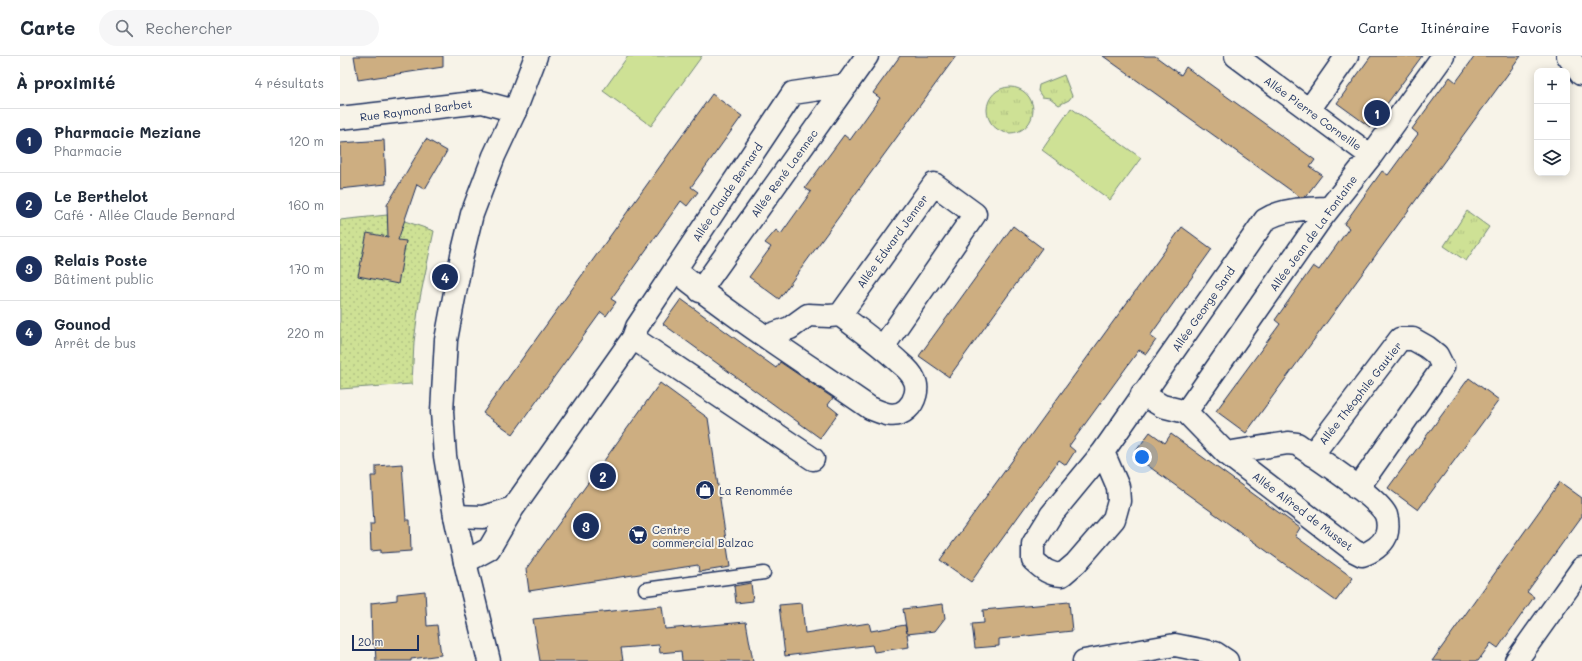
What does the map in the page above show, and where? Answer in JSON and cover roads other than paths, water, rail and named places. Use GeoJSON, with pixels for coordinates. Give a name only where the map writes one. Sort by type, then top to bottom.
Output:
{"type":"FeatureCollection","features":[{"type":"Feature","properties":{"kind":"street"},"geometry":{"type":"LineString","coordinates":[[489,661],[455,516],[446,456],[442,412],[446,340],[462,255],[472,214],[494,156],[515,111],[536,56]]}},
{"type":"Feature","properties":{"kind":"street"},"geometry":{"type":"LineString","coordinates":[[524,87],[550,56]]}},
{"type":"Feature","properties":{"kind":"street","name":"Allée René Laennec"},"geometry":{"type":"LineString","coordinates":[[700,291],[867,56]]}},
{"type":"Feature","properties":{"kind":"street","name":"Allée Pierre Corneille"},"geometry":{"type":"LineString","coordinates":[[1236,56],[1371,156]]}},
{"type":"Feature","properties":{"kind":"street"},"geometry":{"type":"LineString","coordinates":[[1310,110],[1347,56]]}},
{"type":"Feature","properties":{"kind":"street","name":"Allée Jean de La Fontaine"},"geometry":{"type":"LineString","coordinates":[[1186,412],[1329,208],[1371,156],[1443,56]]}},
{"type":"Feature","properties":{"kind":"street"},"geometry":{"type":"LineString","coordinates":[[1568,56],[1582,74]]}},
{"type":"Feature","properties":{"kind":"street","name":"Allée Claude Bernard"},"geometry":{"type":"LineString","coordinates":[[465,562],[489,549],[513,508],[633,338],[637,327],[674,270],[793,93],[847,85]]}},
{"type":"Feature","properties":{"kind":"street","name":"Rue Raymond Barbet"},"geometry":{"type":"LineString","coordinates":[[340,118],[482,102],[515,111]]}},
{"type":"Feature","properties":{"kind":"street","name":"Allée Edward Jenner"},"geometry":{"type":"LineString","coordinates":[[840,315],[934,184],[975,214],[883,347]]}},
{"type":"Feature","properties":{"kind":"street","name":"Allée George Sand"},"geometry":{"type":"LineString","coordinates":[[1103,452],[1118,487],[1119,501],[1114,519],[1076,563],[1062,575],[1052,574],[1033,560],[1032,544],[1051,514],[1103,452],[1142,394],[1265,220],[1274,214],[1299,210],[1329,208]]}},
{"type":"Feature","properties":{"kind":"street"},"geometry":{"type":"LineString","coordinates":[[674,270],[700,291],[870,408],[892,416],[902,414],[910,407],[914,400],[916,390],[915,380],[909,372],[883,347],[840,315],[808,315],[790,328],[766,336]]}},
{"type":"Feature","properties":{"kind":"street"},"geometry":{"type":"LineString","coordinates":[[633,338],[812,459]]}},
{"type":"Feature","properties":{"kind":"street","name":"Allée Théophile Gautier"},"geometry":{"type":"LineString","coordinates":[[1312,455],[1400,339],[1413,338],[1432,351],[1437,355],[1443,367],[1358,488]]}},
{"type":"Feature","properties":{"kind":"street"},"geometry":{"type":"LineString","coordinates":[[1142,394],[1162,406],[1186,412]]}},
{"type":"Feature","properties":{"kind":"street","name":"Allée Alfred de Musset"},"geometry":{"type":"LineString","coordinates":[[1186,412],[1226,453],[1354,551],[1362,555],[1376,548],[1384,541],[1388,524],[1386,515],[1380,507],[1358,488],[1296,444],[1288,443],[1226,453]]}},
{"type":"Feature","properties":{"kind":"street"},"geometry":{"type":"LineString","coordinates":[[455,516],[483,517],[513,508]]}},
{"type":"Feature","properties":{"kind":"street"},"geometry":{"type":"LineString","coordinates":[[1516,661],[1582,568]]}},
{"type":"Feature","properties":{"kind":"street"},"geometry":{"type":"LineString","coordinates":[[1084,661],[1174,645],[1215,653],[1228,661]]}},
{"type":"Feature","properties":{"kind":"lane"},"geometry":{"type":"LineString","coordinates":[[645,589],[764,573]]}},
{"type":"Feature","properties":{"kind":"place","name":"Pharmacie Meziane"},"geometry":{"type":"Point","coordinates":[1377,113]}},
{"type":"Feature","properties":{"kind":"place","name":"Gounod"},"geometry":{"type":"Point","coordinates":[445,277]}},
{"type":"Feature","properties":{"kind":"place","name":"Le Berthelot"},"geometry":{"type":"Point","coordinates":[603,476]}},
{"type":"Feature","properties":{"kind":"place","name":"La Renommée"},"geometry":{"type":"Point","coordinates":[705,490]}},
{"type":"Feature","properties":{"kind":"place","name":"Relais Poste"},"geometry":{"type":"Point","coordinates":[586,526]}},
{"type":"Feature","properties":{"kind":"place","name":"Centre commercial Balzac"},"geometry":{"type":"Point","coordinates":[638,535]}}]}
